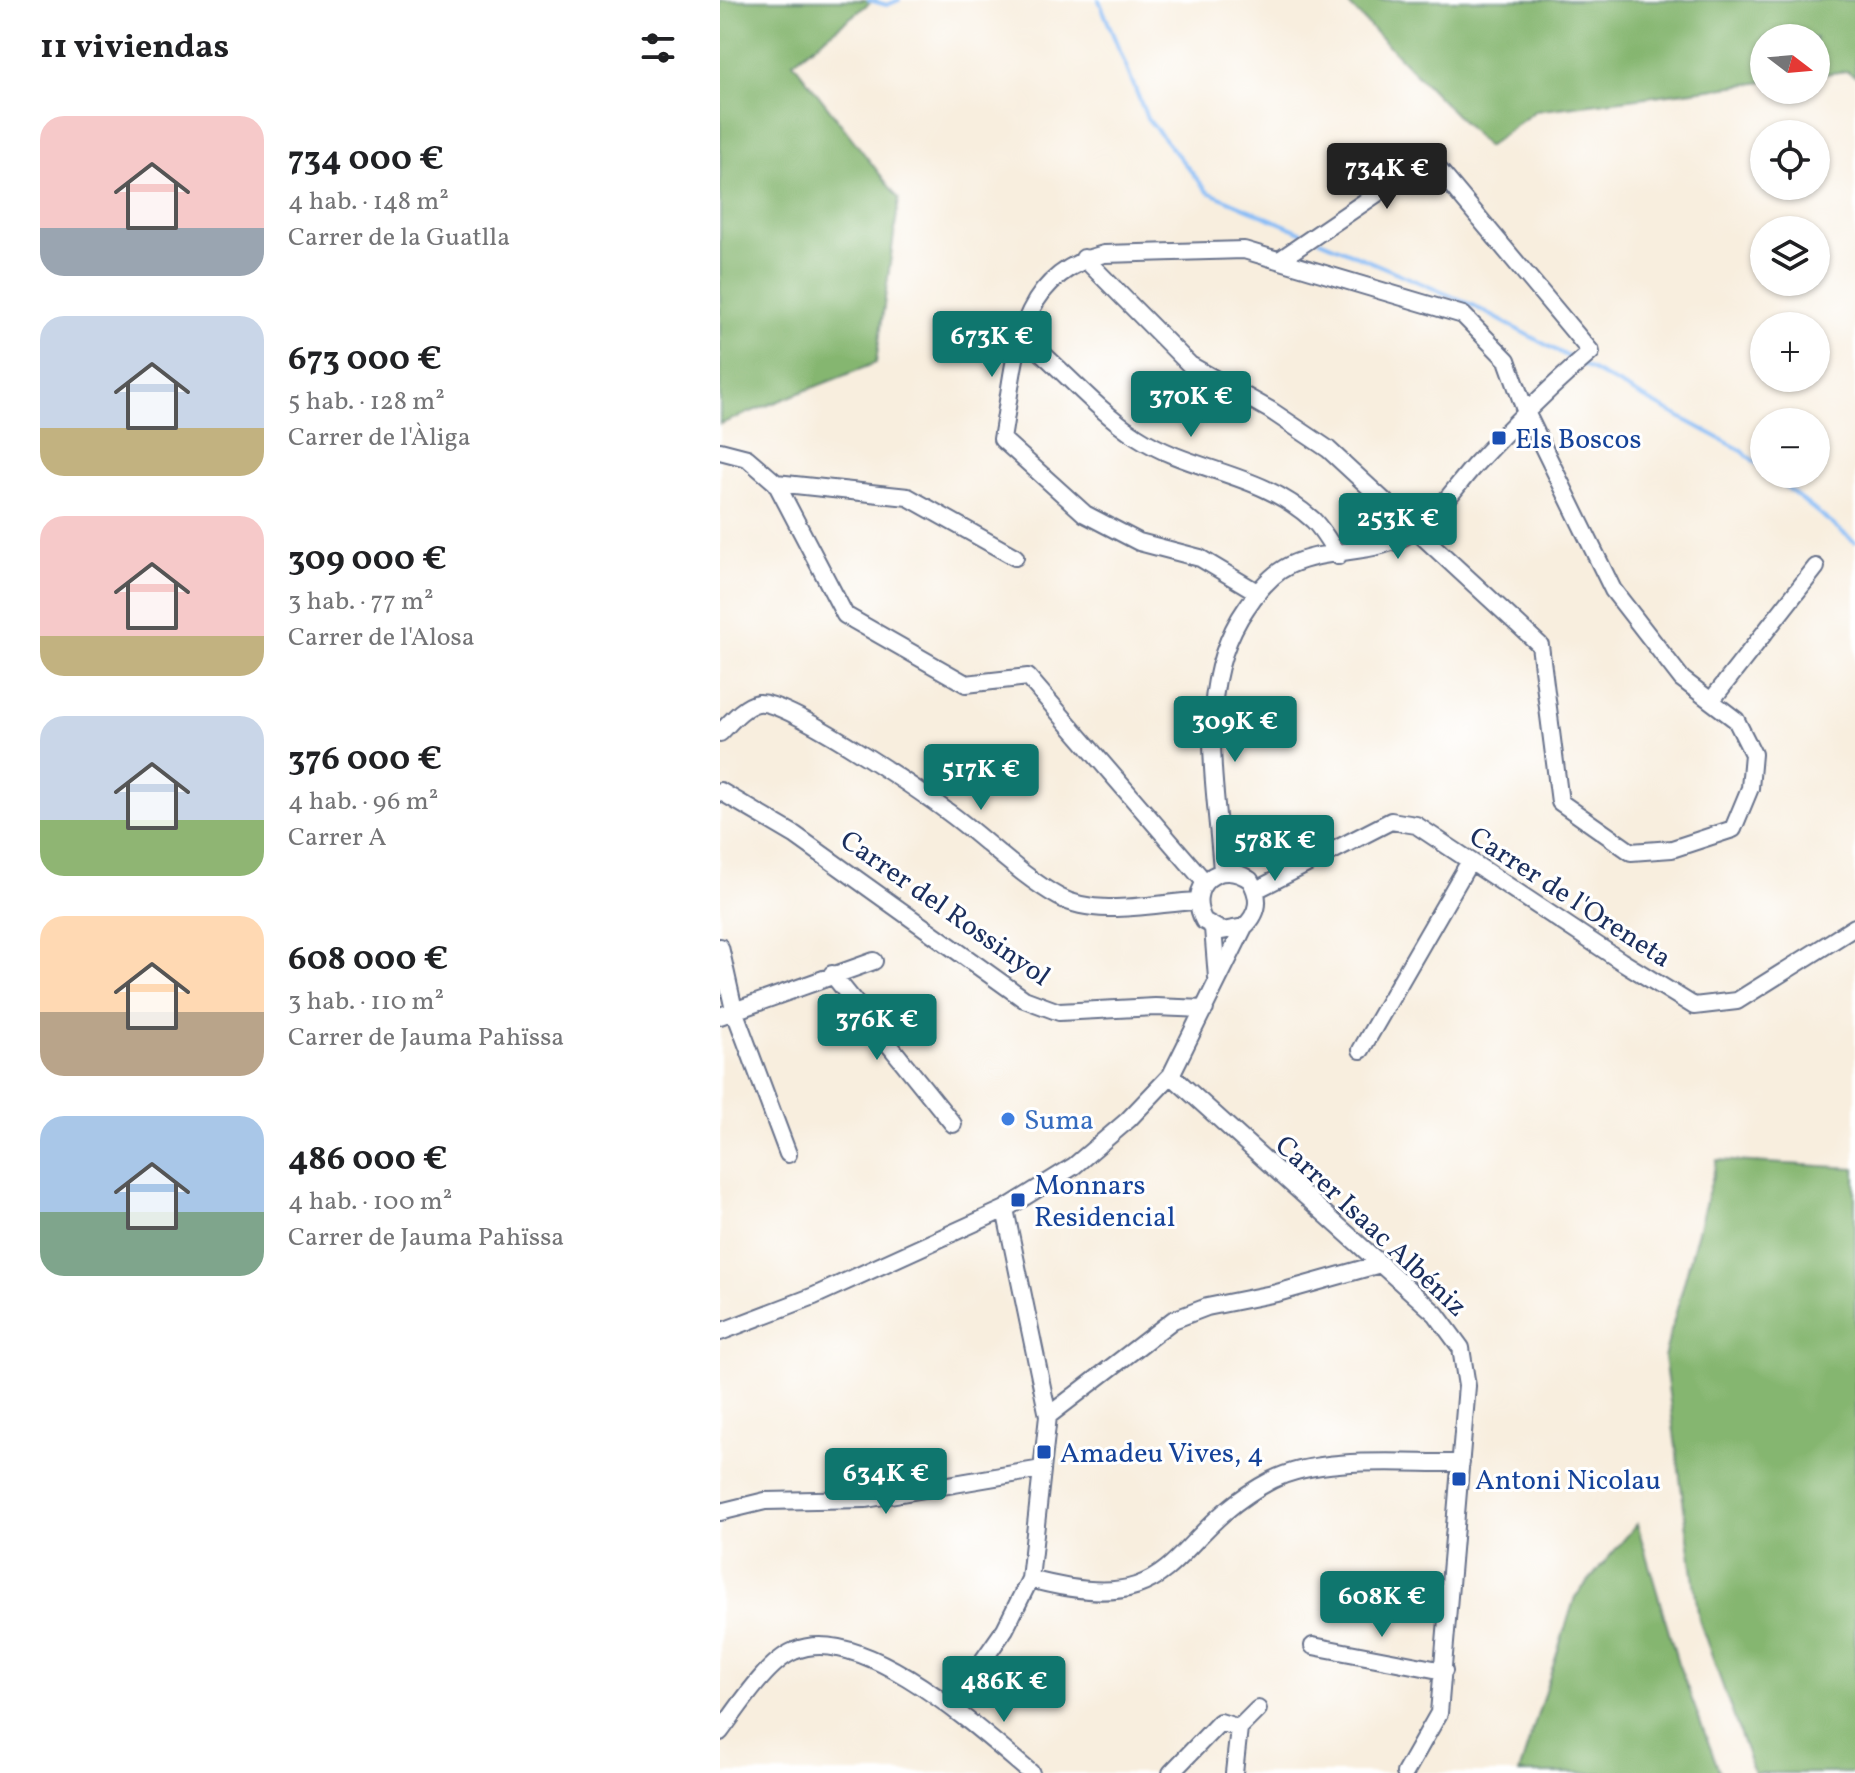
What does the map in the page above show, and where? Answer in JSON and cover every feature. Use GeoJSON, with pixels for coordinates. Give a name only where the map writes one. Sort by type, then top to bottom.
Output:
{"type":"FeatureCollection","features":[{"type":"Feature","properties":{"kind":"street"},"geometry":{"type":"LineString","coordinates":[[1222,871],[1211,705],[1215,674],[1228,633],[1257,592],[1287,566],[1314,557],[1338,556],[1380,547],[1417,529],[1525,410],[1588,354],[1429,158],[1281,259]]}},
{"type":"Feature","properties":{"kind":"street"},"geometry":{"type":"LineString","coordinates":[[1084,258],[1190,365],[1270,410],[1328,449],[1540,645],[1560,802],[1631,852],[1672,849],[1733,829],[1750,788],[1753,754],[1736,720],[1682,679],[1613,590],[1525,410],[1507,360],[1463,315],[1244,250],[1124,252],[1084,258],[1049,279],[1028,312],[1002,439],[1085,514],[1139,542],[1200,558],[1257,592]]}},
{"type":"Feature","properties":{"kind":"street"},"geometry":{"type":"LineString","coordinates":[[1021,335],[1068,375],[1086,397],[1139,438],[1255,481],[1316,522],[1338,556]]}},
{"type":"Feature","properties":{"kind":"street"},"geometry":{"type":"LineString","coordinates":[[720,451],[747,458],[776,483],[845,615],[966,684],[1028,677],[1204,881]]}},
{"type":"Feature","properties":{"kind":"street"},"geometry":{"type":"LineString","coordinates":[[776,483],[908,497],[1015,557]]}},
{"type":"Feature","properties":{"kind":"street"},"geometry":{"type":"LineString","coordinates":[[1711,701],[1816,567]]}},
{"type":"Feature","properties":{"kind":"street"},"geometry":{"type":"LineString","coordinates":[[720,733],[747,708],[759,703],[770,705],[797,715],[950,813],[1059,897],[1106,908],[1197,901]]}},
{"type":"Feature","properties":{"kind":"street","name":"Carrer del Rossinyol"},"geometry":{"type":"LineString","coordinates":[[720,791],[795,835],[1024,999],[1059,1012],[1205,1009]]}},
{"type":"Feature","properties":{"kind":"street","name":"Carrer de l'Oreneta"},"geometry":{"type":"LineString","coordinates":[[1256,890],[1391,821],[1416,825],[1694,1006],[1737,1001],[1855,927]]}},
{"type":"Feature","properties":{"kind":"street"},"geometry":{"type":"LineString","coordinates":[[1361,1050],[1470,861]]}},
{"type":"Feature","properties":{"kind":"street"},"geometry":{"type":"LineString","coordinates":[[720,1332],[814,1296],[1005,1209],[1101,1144],[1171,1075],[1244,927],[1257,911],[1256,890],[1242,874],[1222,871],[1204,881],[1197,901],[1204,921],[1213,928],[1233,931],[1244,927]]}},
{"type":"Feature","properties":{"kind":"street"},"geometry":{"type":"LineString","coordinates":[[1213,928],[1217,980]]}},
{"type":"Feature","properties":{"kind":"street"},"geometry":{"type":"LineString","coordinates":[[720,947],[727,1013],[788,1154]]}},
{"type":"Feature","properties":{"kind":"street"},"geometry":{"type":"LineString","coordinates":[[727,1013],[874,961]]}},
{"type":"Feature","properties":{"kind":"street"},"geometry":{"type":"LineString","coordinates":[[832,974],[953,1124]]}},
{"type":"Feature","properties":{"kind":"street","name":"Carrer Isaac Albéniz"},"geometry":{"type":"LineString","coordinates":[[1171,1075],[1436,1314],[1461,1348],[1467,1386],[1439,1713],[1405,1773]]}},
{"type":"Feature","properties":{"kind":"street"},"geometry":{"type":"LineString","coordinates":[[952,1705],[1005,1629],[1030,1579],[1048,1416],[1005,1209]]}},
{"type":"Feature","properties":{"kind":"street"},"geometry":{"type":"LineString","coordinates":[[1048,1416],[1173,1320],[1207,1307],[1277,1293],[1380,1264]]}},
{"type":"Feature","properties":{"kind":"street"},"geometry":{"type":"LineString","coordinates":[[1030,1579],[1075,1592],[1124,1592],[1152,1580],[1175,1565],[1234,1504],[1273,1480],[1299,1471],[1332,1466],[1461,1463]]}},
{"type":"Feature","properties":{"kind":"street"},"geometry":{"type":"LineString","coordinates":[[720,1512],[765,1501],[866,1499],[1042,1469]]}},
{"type":"Feature","properties":{"kind":"street"},"geometry":{"type":"LineString","coordinates":[[720,1732],[778,1662],[794,1651],[815,1646],[845,1650],[875,1662],[952,1705],[1031,1773]]}},
{"type":"Feature","properties":{"kind":"street"},"geometry":{"type":"LineString","coordinates":[[1313,1646],[1444,1671]]}},
{"type":"Feature","properties":{"kind":"street"},"geometry":{"type":"LineString","coordinates":[[1234,1773],[1239,1728],[1258,1709]]}},
{"type":"Feature","properties":{"kind":"street"},"geometry":{"type":"LineString","coordinates":[[1171,1773],[1220,1722],[1239,1728]]}},
{"type":"Feature","properties":{"kind":"green space"},"geometry":{"type":"Polygon","coordinates":[[[720,0],[873,0],[793,62],[899,199],[876,363],[720,424],[720,0]]]}},
{"type":"Feature","properties":{"kind":"green space"},"geometry":{"type":"Polygon","coordinates":[[[1339,0],[1855,0],[1855,76],[1847,71],[1830,73],[1830,24],[1750,24],[1750,84],[1535,111],[1487,147],[1349,5],[1339,0]]]}},
{"type":"Feature","properties":{"kind":"green space"},"geometry":{"type":"Polygon","coordinates":[[[1717,1160],[1855,1168],[1855,1773],[1754,1773],[1699,1620],[1664,1357],[1717,1160]]]}},
{"type":"Feature","properties":{"kind":"green space"},"geometry":{"type":"Polygon","coordinates":[[[1637,1524],[1678,1663],[1720,1773],[1519,1773],[1575,1597],[1637,1524]]]}},
{"type":"Feature","properties":{"kind":"waterway"},"geometry":{"type":"LineString","coordinates":[[869,0],[887,5],[899,0]]}},
{"type":"Feature","properties":{"kind":"waterway"},"geometry":{"type":"LineString","coordinates":[[1099,0],[1147,118],[1208,192],[1308,235]]}},
{"type":"Feature","properties":{"kind":"waterway"},"geometry":{"type":"LineString","coordinates":[[1320,240],[1472,305],[1576,361]]}},
{"type":"Feature","properties":{"kind":"waterway"},"geometry":{"type":"LineString","coordinates":[[1583,365],[1741,450],[1750,458]]}},
{"type":"Feature","properties":{"kind":"waterway"},"geometry":{"type":"LineString","coordinates":[[1787,488],[1855,542]]}},
{"type":"Feature","properties":{"kind":"place","name":"Els Boscos"},"geometry":{"type":"Point","coordinates":[1499,438]}},
{"type":"Feature","properties":{"kind":"place","name":"Suma"},"geometry":{"type":"Point","coordinates":[1008,1119]}},
{"type":"Feature","properties":{"kind":"place","name":"Monnars Residencial"},"geometry":{"type":"Point","coordinates":[1018,1200]}},
{"type":"Feature","properties":{"kind":"place","name":"Amadeu Vives, 4"},"geometry":{"type":"Point","coordinates":[1044,1452]}},
{"type":"Feature","properties":{"kind":"place","name":"Antoni Nicolau"},"geometry":{"type":"Point","coordinates":[1459,1479]}}]}
